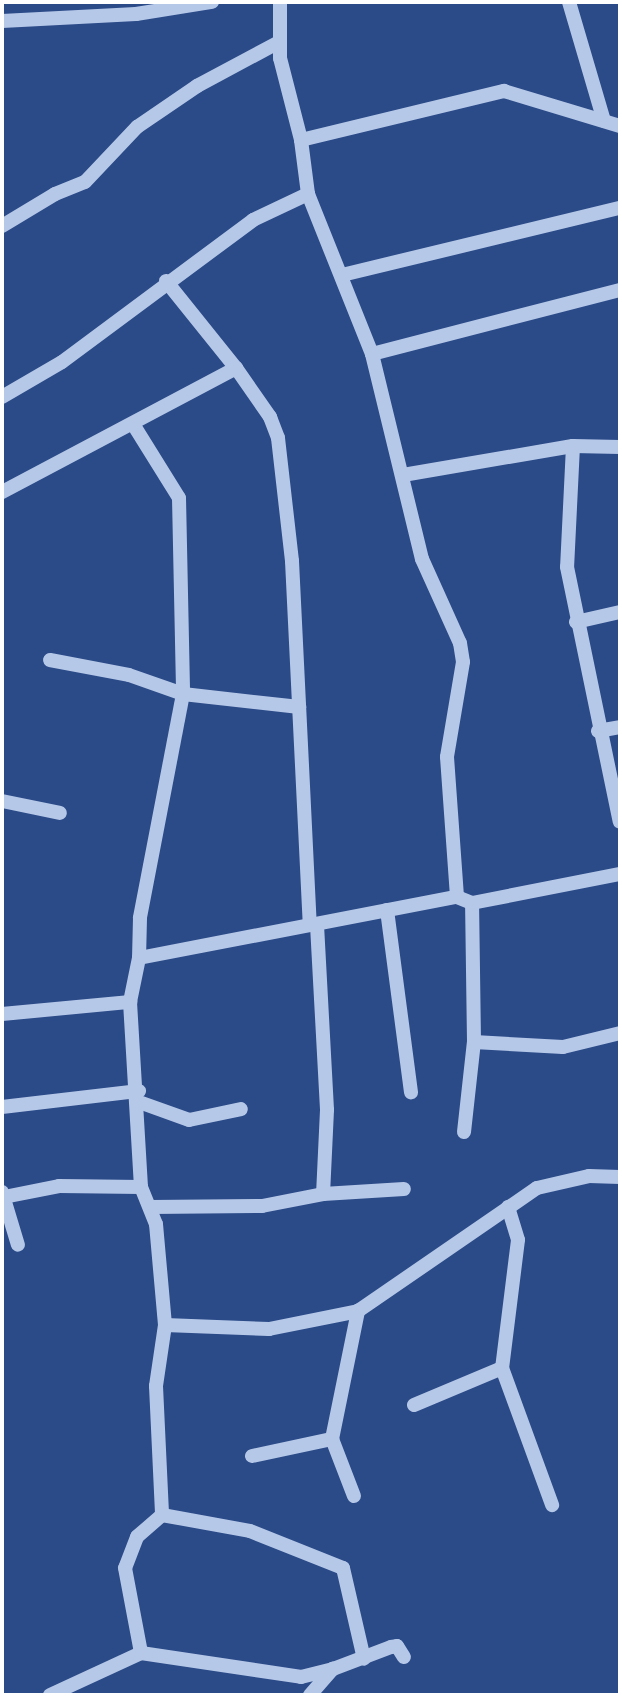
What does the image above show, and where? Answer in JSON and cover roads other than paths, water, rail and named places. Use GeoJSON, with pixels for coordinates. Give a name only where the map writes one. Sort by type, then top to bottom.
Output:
{"type":"FeatureCollection","features":[{"type":"Feature","properties":{"kind":"street"},"geometry":{"type":"LineString","coordinates":[[2,21],[136,14],[212,2]]}},
{"type":"Feature","properties":{"kind":"street"},"geometry":{"type":"LineString","coordinates":[[280,2],[279,42],[301,140],[308,194],[372,354],[422,559],[452,621],[463,662],[447,757],[457,897]]}},
{"type":"Feature","properties":{"kind":"street"},"geometry":{"type":"LineString","coordinates":[[569,2],[604,121]]}},
{"type":"Feature","properties":{"kind":"street"},"geometry":{"type":"LineString","coordinates":[[2,226],[55,194],[85,182],[137,127],[197,86],[279,42]]}},
{"type":"Feature","properties":{"kind":"street"},"geometry":{"type":"LineString","coordinates":[[301,140],[504,91],[620,126]]}},
{"type":"Feature","properties":{"kind":"street"},"geometry":{"type":"LineString","coordinates":[[2,397],[86,346],[166,281],[253,220],[308,194]]}},
{"type":"Feature","properties":{"kind":"street"},"geometry":{"type":"LineString","coordinates":[[342,275],[620,208]]}},
{"type":"Feature","properties":{"kind":"street"},"geometry":{"type":"LineString","coordinates":[[166,281],[236,368],[270,417],[281,455],[327,1110],[323,1194]]}},
{"type":"Feature","properties":{"kind":"street"},"geometry":{"type":"LineString","coordinates":[[372,354],[620,290]]}},
{"type":"Feature","properties":{"kind":"street"},"geometry":{"type":"LineString","coordinates":[[2,492],[236,368]]}},
{"type":"Feature","properties":{"kind":"street"},"geometry":{"type":"LineString","coordinates":[[133,424],[179,498],[183,694],[140,918],[139,958],[130,1002],[139,1097],[141,1187],[150,1207],[165,1325],[156,1386],[162,1515]]}},
{"type":"Feature","properties":{"kind":"street"},"geometry":{"type":"LineString","coordinates":[[403,475],[573,446],[620,447]]}},
{"type":"Feature","properties":{"kind":"street"},"geometry":{"type":"LineString","coordinates":[[573,446],[565,541],[576,622],[620,822]]}},
{"type":"Feature","properties":{"kind":"street"},"geometry":{"type":"LineString","coordinates":[[576,622],[620,612]]}},
{"type":"Feature","properties":{"kind":"street"},"geometry":{"type":"LineString","coordinates":[[50,660],[129,675],[183,694],[299,707]]}},
{"type":"Feature","properties":{"kind":"street"},"geometry":{"type":"LineString","coordinates":[[598,731],[620,727]]}},
{"type":"Feature","properties":{"kind":"street"},"geometry":{"type":"LineString","coordinates":[[2,801],[60,813]]}},
{"type":"Feature","properties":{"kind":"street"},"geometry":{"type":"LineString","coordinates":[[139,958],[457,897],[472,903],[620,874]]}},
{"type":"Feature","properties":{"kind":"street"},"geometry":{"type":"LineString","coordinates":[[464,1132],[474,1042],[472,903]]}},
{"type":"Feature","properties":{"kind":"street"},"geometry":{"type":"LineString","coordinates":[[387,910],[411,1092]]}},
{"type":"Feature","properties":{"kind":"street"},"geometry":{"type":"LineString","coordinates":[[2,1014],[130,1002]]}},
{"type":"Feature","properties":{"kind":"street"},"geometry":{"type":"LineString","coordinates":[[474,1042],[563,1047],[620,1033]]}},
{"type":"Feature","properties":{"kind":"street"},"geometry":{"type":"LineString","coordinates":[[2,1107],[139,1097],[189,1120],[241,1109]]}},
{"type":"Feature","properties":{"kind":"street"},"geometry":{"type":"LineString","coordinates":[[165,1325],[269,1329],[358,1311],[537,1188],[589,1176],[620,1177]]}},
{"type":"Feature","properties":{"kind":"street"},"geometry":{"type":"LineString","coordinates":[[18,1245],[3,1195],[59,1186],[141,1187]]}},
{"type":"Feature","properties":{"kind":"street"},"geometry":{"type":"LineString","coordinates":[[150,1207],[262,1206],[323,1194],[404,1189]]}},
{"type":"Feature","properties":{"kind":"street"},"geometry":{"type":"LineString","coordinates":[[508,1207],[518,1240],[502,1368],[552,1505]]}},
{"type":"Feature","properties":{"kind":"street"},"geometry":{"type":"LineString","coordinates":[[354,1496],[332,1439],[358,1311]]}},
{"type":"Feature","properties":{"kind":"street"},"geometry":{"type":"LineString","coordinates":[[414,1405],[502,1368]]}},
{"type":"Feature","properties":{"kind":"street"},"geometry":{"type":"LineString","coordinates":[[252,1456],[332,1439]]}},
{"type":"Feature","properties":{"kind":"street"},"geometry":{"type":"LineString","coordinates":[[141,1653],[125,1568],[137,1537],[162,1515]]}},
{"type":"Feature","properties":{"kind":"street"},"geometry":{"type":"LineString","coordinates":[[162,1515],[250,1531],[343,1568],[364,1659]]}},
{"type":"Feature","properties":{"kind":"street"},"geometry":{"type":"LineString","coordinates":[[50,1695],[141,1653],[301,1677],[364,1659],[391,1647],[397,1646],[404,1657]]}},
{"type":"Feature","properties":{"kind":"street"},"geometry":{"type":"LineString","coordinates":[[310,1695],[333,1669]]}}]}
